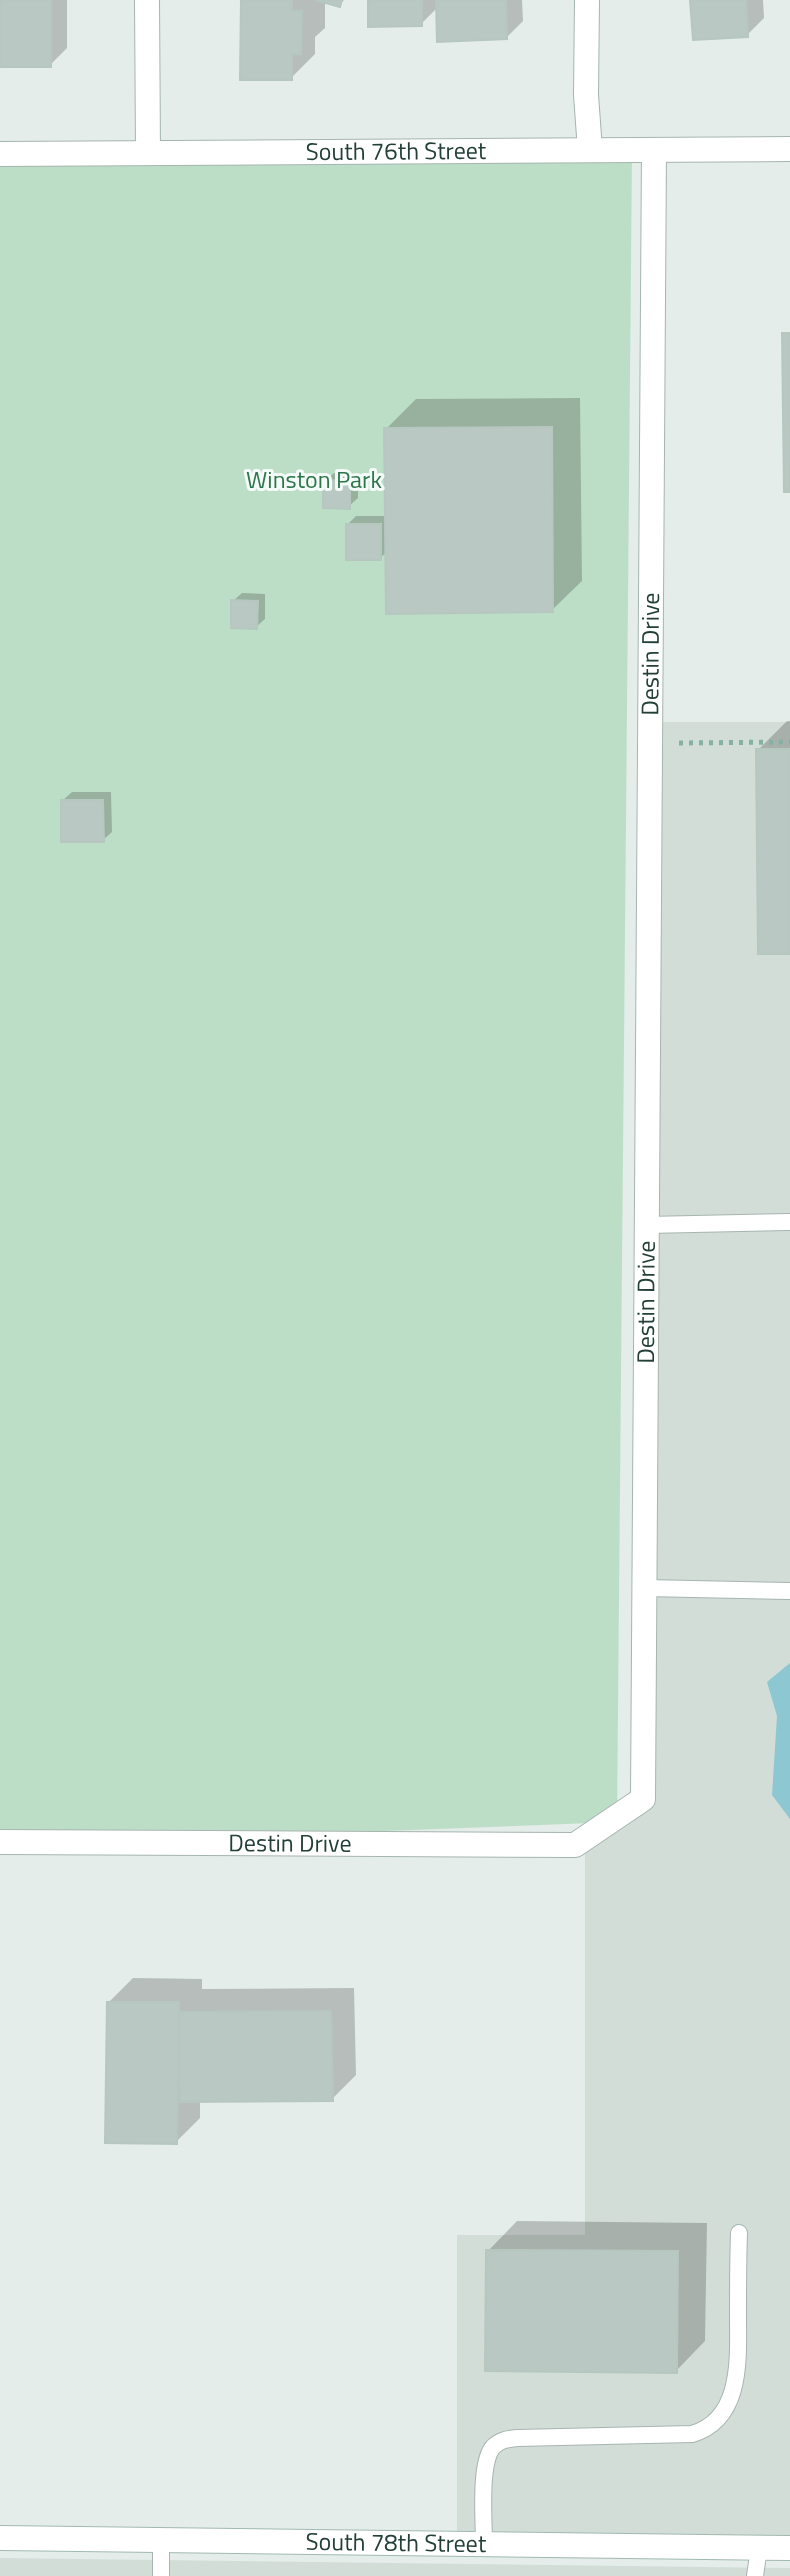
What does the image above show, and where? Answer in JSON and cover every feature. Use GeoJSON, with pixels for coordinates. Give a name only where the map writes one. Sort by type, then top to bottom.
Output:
{"type":"FeatureCollection","features":[{"type":"Feature","properties":{"kind":"street"},"geometry":{"type":"LineString","coordinates":[[147,0],[148,151]]}},
{"type":"Feature","properties":{"kind":"street"},"geometry":{"type":"LineString","coordinates":[[587,0],[586,95],[590,150]]}},
{"type":"Feature","properties":{"kind":"street","name":"South 76th Street"},"geometry":{"type":"LineString","coordinates":[[0,154],[790,149]]}},
{"type":"Feature","properties":{"kind":"street","name":"Destin Drive"},"geometry":{"type":"LineString","coordinates":[[0,1842],[575,1845],[643,1799],[654,150]]}},
{"type":"Feature","properties":{"kind":"street","name":"South 78th Street"},"geometry":{"type":"LineString","coordinates":[[0,2538],[790,2548]]}},
{"type":"Feature","properties":{"kind":"lane"},"geometry":{"type":"LineString","coordinates":[[647,1225],[790,1222]]}},
{"type":"Feature","properties":{"kind":"lane"},"geometry":{"type":"LineString","coordinates":[[645,1588],[790,1591]]}},
{"type":"Feature","properties":{"kind":"lane"},"geometry":{"type":"LineString","coordinates":[[484,2544],[486,2461],[496,2444],[504,2439],[692,2434],[713,2424],[722,2414],[732,2394],[737,2370],[739,2233]]}},
{"type":"Feature","properties":{"kind":"lane"},"geometry":{"type":"LineString","coordinates":[[161,2540],[161,2576]]}},
{"type":"Feature","properties":{"kind":"lane"},"geometry":{"type":"LineString","coordinates":[[755,2576],[759,2548]]}},
{"type":"Feature","properties":{"kind":"path"},"geometry":{"type":"LineString","coordinates":[[649,743],[790,742]]}},
{"type":"Feature","properties":{"kind":"shaded area"},"geometry":{"type":"Polygon","coordinates":[[[659,722],[790,722],[790,2537],[457,2532],[457,2235],[585,2235],[585,1850],[654,1800],[659,722]]]}},
{"type":"Feature","properties":{"kind":"shaded area"},"geometry":{"type":"Polygon","coordinates":[[[0,2558],[790,2568],[790,2576],[0,2576],[0,2558]]]}},
{"type":"Feature","properties":{"kind":"green space","name":"Winston Park"},"geometry":{"type":"Polygon","coordinates":[[[0,147],[632,155],[617,1822],[0,1846],[0,147]]]}},
{"type":"Feature","properties":{"kind":"water"},"geometry":{"type":"Polygon","coordinates":[[[790,1663],[790,1819],[772,1795],[777,1716],[767,1682],[790,1663]]]}},
{"type":"Feature","properties":{"kind":"building"},"geometry":{"type":"Polygon","coordinates":[[[0,0],[51,0],[51,67],[0,67],[0,0]]]}},
{"type":"Feature","properties":{"kind":"building"},"geometry":{"type":"Polygon","coordinates":[[[241,0],[292,0],[292,11],[302,11],[301,54],[292,54],[292,80],[240,80],[241,0]]]}},
{"type":"Feature","properties":{"kind":"building"},"geometry":{"type":"Polygon","coordinates":[[[315,0],[342,0],[340,7],[315,0]]]}},
{"type":"Feature","properties":{"kind":"building"},"geometry":{"type":"Polygon","coordinates":[[[368,0],[422,0],[422,26],[368,27],[368,0]]]}},
{"type":"Feature","properties":{"kind":"building"},"geometry":{"type":"Polygon","coordinates":[[[436,0],[506,0],[507,39],[437,42],[436,0]]]}},
{"type":"Feature","properties":{"kind":"building"},"geometry":{"type":"Polygon","coordinates":[[[690,0],[746,0],[748,37],[693,40],[690,0]]]}},
{"type":"Feature","properties":{"kind":"building"},"geometry":{"type":"Polygon","coordinates":[[[782,333],[790,333],[790,492],[784,492],[782,333]]]}},
{"type":"Feature","properties":{"kind":"building"},"geometry":{"type":"Polygon","coordinates":[[[552,427],[553,612],[386,614],[384,428],[552,427]]]}},
{"type":"Feature","properties":{"kind":"building"},"geometry":{"type":"Polygon","coordinates":[[[323,480],[350,481],[350,509],[323,508],[323,480]]]}},
{"type":"Feature","properties":{"kind":"building"},"geometry":{"type":"Polygon","coordinates":[[[346,524],[381,524],[381,560],[346,560],[346,524]]]}},
{"type":"Feature","properties":{"kind":"building"},"geometry":{"type":"Polygon","coordinates":[[[231,600],[258,601],[257,629],[231,628],[231,600]]]}},
{"type":"Feature","properties":{"kind":"building"},"geometry":{"type":"Polygon","coordinates":[[[756,749],[790,749],[790,954],[758,954],[756,749]]]}},
{"type":"Feature","properties":{"kind":"building"},"geometry":{"type":"Polygon","coordinates":[[[61,800],[103,800],[104,842],[61,842],[61,800]]]}},
{"type":"Feature","properties":{"kind":"building"},"geometry":{"type":"Polygon","coordinates":[[[107,2002],[179,2002],[177,2144],[105,2143],[107,2002]]]}},
{"type":"Feature","properties":{"kind":"building"},"geometry":{"type":"Polygon","coordinates":[[[331,2011],[333,2101],[180,2102],[179,2012],[331,2011]]]}},
{"type":"Feature","properties":{"kind":"building"},"geometry":{"type":"Polygon","coordinates":[[[486,2250],[678,2251],[677,2373],[485,2371],[486,2250]]]}}]}
